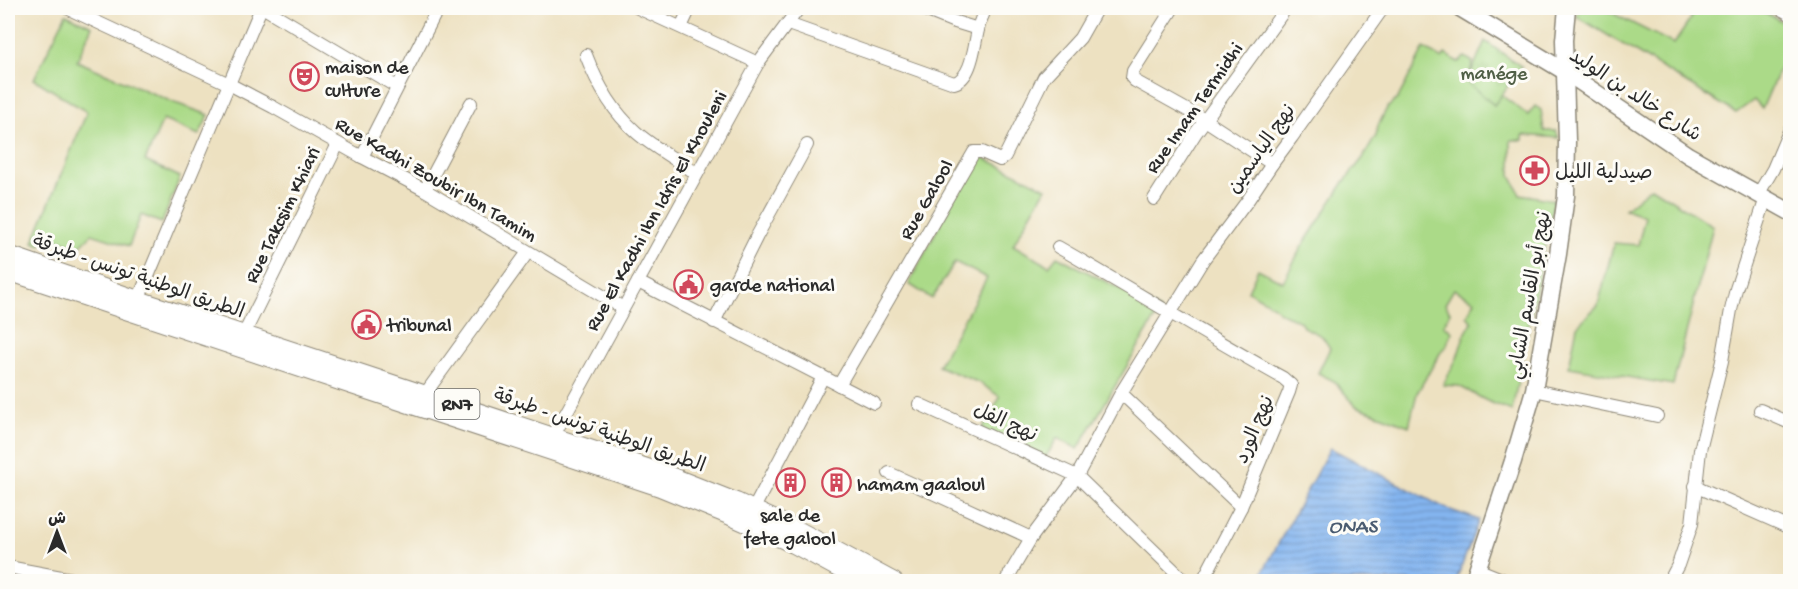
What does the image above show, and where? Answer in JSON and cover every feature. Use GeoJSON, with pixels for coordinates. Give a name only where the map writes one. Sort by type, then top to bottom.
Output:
{"type":"FeatureCollection","features":[{"type":"Feature","properties":{"kind":"main road","name":"الطريق الوطنية تونس - طبرقة"},"geometry":{"type":"LineString","coordinates":[[8,255],[138,300],[554,435],[665,474],[799,531],[894,582]]}},
{"type":"Feature","properties":{"kind":"main road","name":"الطريق الوطنية تونس - طبرقة"},"geometry":{"type":"LineString","coordinates":[[8,271],[660,488],[794,544],[864,582]]}},
{"type":"Feature","properties":{"kind":"street","name":"Rue Kadhi Zoubir Ibn Tamim"},"geometry":{"type":"LineString","coordinates":[[67,8],[273,107],[425,190],[623,308]]}},
{"type":"Feature","properties":{"kind":"street"},"geometry":{"type":"LineString","coordinates":[[138,300],[228,84],[263,8],[397,87]]}},
{"type":"Feature","properties":{"kind":"street"},"geometry":{"type":"LineString","coordinates":[[362,157],[438,8]]}},
{"type":"Feature","properties":{"kind":"street"},"geometry":{"type":"LineString","coordinates":[[641,8],[758,63]]}},
{"type":"Feature","properties":{"kind":"street"},"geometry":{"type":"LineString","coordinates":[[681,27],[690,8]]}},
{"type":"Feature","properties":{"kind":"street","name":"Rue El Kadhi Ibn Idris El Khouleni"},"geometry":{"type":"LineString","coordinates":[[554,435],[758,63],[799,8]]}},
{"type":"Feature","properties":{"kind":"street"},"geometry":{"type":"LineString","coordinates":[[920,8],[952,21],[978,28]]}},
{"type":"Feature","properties":{"kind":"street"},"geometry":{"type":"LineString","coordinates":[[788,24],[954,83],[963,79],[968,68],[975,50],[978,28],[986,8]]}},
{"type":"Feature","properties":{"kind":"street","name":"Rue Galool"},"geometry":{"type":"LineString","coordinates":[[839,385],[974,152],[982,152],[1000,160],[1005,156],[1044,77],[1080,38],[1097,8]]}},
{"type":"Feature","properties":{"kind":"street"},"geometry":{"type":"LineString","coordinates":[[1173,8],[1133,71],[1132,78],[1205,120],[1272,164]]}},
{"type":"Feature","properties":{"kind":"street","name":"Rue Imam Termidhi"},"geometry":{"type":"LineString","coordinates":[[1154,199],[1205,120],[1286,8]]}},
{"type":"Feature","properties":{"kind":"street","name":"نهج الياسمين"},"geometry":{"type":"LineString","coordinates":[[1005,582],[1031,538],[1077,476],[1121,393],[1203,260],[1383,8]]}},
{"type":"Feature","properties":{"kind":"street","name":"شارع خالد بن الوليد"},"geometry":{"type":"LineString","coordinates":[[1460,8],[1564,71],[1688,155],[1791,212]]}},
{"type":"Feature","properties":{"kind":"street","name":"نهج أبو القاسم الشابي"},"geometry":{"type":"LineString","coordinates":[[1475,575],[1534,390],[1558,254],[1566,196],[1568,141],[1564,40],[1567,8]]}},
{"type":"Feature","properties":{"kind":"street"},"geometry":{"type":"LineString","coordinates":[[1779,8],[1791,14]]}},
{"type":"Feature","properties":{"kind":"street"},"geometry":{"type":"LineString","coordinates":[[586,55],[595,77],[618,114],[637,133],[697,174]]}},
{"type":"Feature","properties":{"kind":"street"},"geometry":{"type":"LineString","coordinates":[[425,190],[471,103]]}},
{"type":"Feature","properties":{"kind":"street"},"geometry":{"type":"LineString","coordinates":[[1669,582],[1678,565],[1692,524],[1700,450],[1736,289],[1762,196],[1791,129]]}},
{"type":"Feature","properties":{"kind":"street","name":"Rue Takcsim Khiari"},"geometry":{"type":"LineString","coordinates":[[244,334],[338,144]]}},
{"type":"Feature","properties":{"kind":"street"},"geometry":{"type":"LineString","coordinates":[[714,321],[807,145]]}},
{"type":"Feature","properties":{"kind":"street"},"geometry":{"type":"LineString","coordinates":[[1058,247],[1170,311]]}},
{"type":"Feature","properties":{"kind":"street"},"geometry":{"type":"LineString","coordinates":[[425,394],[528,252]]}},
{"type":"Feature","properties":{"kind":"street"},"geometry":{"type":"LineString","coordinates":[[638,282],[874,403]]}},
{"type":"Feature","properties":{"kind":"street","name":"نهج الورد"},"geometry":{"type":"LineString","coordinates":[[1170,311],[1291,385],[1241,507],[1202,582]]}},
{"type":"Feature","properties":{"kind":"street"},"geometry":{"type":"LineString","coordinates":[[753,510],[823,377]]}},
{"type":"Feature","properties":{"kind":"street"},"geometry":{"type":"LineString","coordinates":[[1534,390],[1658,416]]}},
{"type":"Feature","properties":{"kind":"street"},"geometry":{"type":"LineString","coordinates":[[1121,393],[1241,507]]}},
{"type":"Feature","properties":{"kind":"street","name":"نهج الفل"},"geometry":{"type":"LineString","coordinates":[[919,404],[1077,476]]}},
{"type":"Feature","properties":{"kind":"street"},"geometry":{"type":"LineString","coordinates":[[1760,410],[1791,423]]}},
{"type":"Feature","properties":{"kind":"street"},"geometry":{"type":"LineString","coordinates":[[889,473],[1031,538]]}},
{"type":"Feature","properties":{"kind":"street"},"geometry":{"type":"LineString","coordinates":[[1077,476],[1186,582]]}},
{"type":"Feature","properties":{"kind":"street"},"geometry":{"type":"LineString","coordinates":[[1695,486],[1791,528]]}},
{"type":"Feature","properties":{"kind":"street"},"geometry":{"type":"LineString","coordinates":[[8,567],[88,582]]}},
{"type":"Feature","properties":{"kind":"street"},"geometry":{"type":"LineString","coordinates":[[1475,575],[1509,582]]}},
{"type":"Feature","properties":{"kind":"green space"},"geometry":{"type":"Polygon","coordinates":[[[1581,8],[1602,8],[1674,44],[1692,17],[1681,8],[1757,8],[1790,26],[1790,44],[1762,109],[1754,100],[1736,113],[1576,16],[1581,8]]]}},
{"type":"Feature","properties":{"kind":"green space"},"geometry":{"type":"Polygon","coordinates":[[[66,14],[92,26],[77,61],[209,115],[199,135],[163,120],[145,161],[180,177],[162,223],[141,215],[129,246],[92,234],[79,247],[45,235],[41,245],[33,242],[87,112],[34,79],[66,14]]]}},
{"type":"Feature","properties":{"kind":"green space","name":"manége"},"geometry":{"type":"Polygon","coordinates":[[[1485,41],[1522,67],[1494,105],[1467,82],[1485,41]]]}},
{"type":"Feature","properties":{"kind":"green space"},"geometry":{"type":"Polygon","coordinates":[[[1424,48],[1442,59],[1445,54],[1458,62],[1465,57],[1473,62],[1467,82],[1494,105],[1501,95],[1528,115],[1535,106],[1541,110],[1544,131],[1556,131],[1559,138],[1523,135],[1523,140],[1511,140],[1511,175],[1520,194],[1554,200],[1512,411],[1459,386],[1443,385],[1472,322],[1467,316],[1475,301],[1454,289],[1445,304],[1450,312],[1444,325],[1452,332],[1446,347],[1417,393],[1409,426],[1356,406],[1334,381],[1318,373],[1330,348],[1322,336],[1303,327],[1301,322],[1279,312],[1274,306],[1248,291],[1258,269],[1283,282],[1301,248],[1344,182],[1363,158],[1376,136],[1387,108],[1398,98],[1424,48]]]}},
{"type":"Feature","properties":{"kind":"green space"},"geometry":{"type":"Polygon","coordinates":[[[976,154],[1046,188],[1013,245],[1049,266],[1057,256],[1160,310],[1078,449],[1057,438],[1040,467],[981,430],[1000,397],[980,383],[938,366],[987,278],[955,262],[932,299],[909,284],[976,154]]]}},
{"type":"Feature","properties":{"kind":"green space"},"geometry":{"type":"Polygon","coordinates":[[[1651,187],[1713,226],[1673,385],[1569,367],[1577,326],[1598,305],[1614,243],[1638,245],[1645,216],[1625,209],[1651,187]]]}},
{"type":"Feature","properties":{"kind":"water","name":"ONAS"},"geometry":{"type":"Polygon","coordinates":[[[1330,448],[1445,508],[1479,520],[1456,581],[1258,581],[1330,448]]]}},
{"type":"Feature","properties":{"kind":"place","name":"maison de culture"},"geometry":{"type":"Point","coordinates":[304,77]}},
{"type":"Feature","properties":{"kind":"place","name":"صيدلية الليل"},"geometry":{"type":"Point","coordinates":[1534,171]}},
{"type":"Feature","properties":{"kind":"place","name":"garde national"},"geometry":{"type":"Point","coordinates":[689,284]}},
{"type":"Feature","properties":{"kind":"place","name":"tribunal"},"geometry":{"type":"Point","coordinates":[366,324]}},
{"type":"Feature","properties":{"kind":"place","name":"sale de fete galool"},"geometry":{"type":"Point","coordinates":[790,483]}},
{"type":"Feature","properties":{"kind":"place","name":"hamam gaaloul"},"geometry":{"type":"Point","coordinates":[836,483]}}]}
